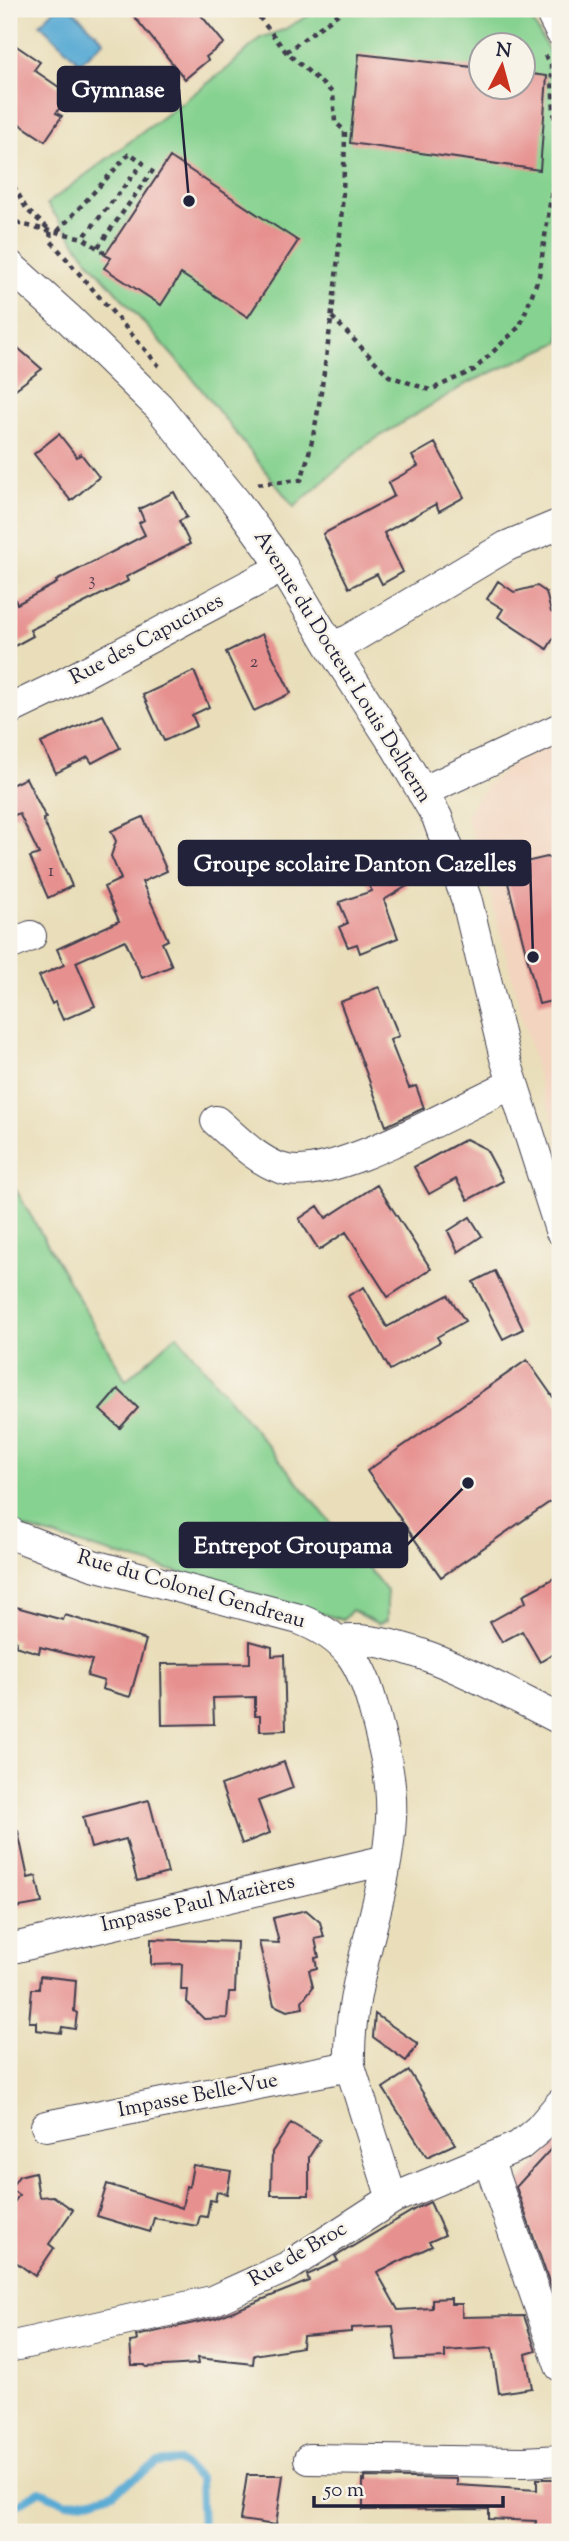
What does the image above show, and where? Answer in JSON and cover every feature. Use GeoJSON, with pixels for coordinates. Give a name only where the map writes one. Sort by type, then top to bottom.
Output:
{"type":"FeatureCollection","features":[{"type":"Feature","properties":{"kind":"street"},"geometry":{"type":"LineString","coordinates":[[539,19],[552,42]]}},
{"type":"Feature","properties":{"kind":"street","name":"Avenue du Docteur Louis Delherm"},"geometry":{"type":"LineString","coordinates":[[9,265],[159,407],[236,502],[283,567],[437,817],[467,901],[513,1084],[560,1230]]}},
{"type":"Feature","properties":{"kind":"street"},"geometry":{"type":"LineString","coordinates":[[331,647],[507,546],[560,524]]}},
{"type":"Feature","properties":{"kind":"street","name":"Rue des Capucines"},"geometry":{"type":"LineString","coordinates":[[9,710],[283,567]]}},
{"type":"Feature","properties":{"kind":"street"},"geometry":{"type":"LineString","coordinates":[[422,792],[560,728]]}},
{"type":"Feature","properties":{"kind":"street"},"geometry":{"type":"LineString","coordinates":[[216,1121],[254,1155],[281,1169],[302,1173],[331,1167],[371,1151],[513,1084]]}},
{"type":"Feature","properties":{"kind":"street","name":"Rue du Colonel Gendreau"},"geometry":{"type":"LineString","coordinates":[[9,1534],[93,1565],[299,1619],[321,1628],[340,1641],[356,1662],[371,1697],[388,1763],[392,1794],[386,1860],[359,1977],[350,2045],[350,2066],[392,2199]]}},
{"type":"Feature","properties":{"kind":"street"},"geometry":{"type":"LineString","coordinates":[[340,1641],[352,1639],[418,1651],[560,1719]]}},
{"type":"Feature","properties":{"kind":"street","name":"Impasse Paul Mazières"},"geometry":{"type":"LineString","coordinates":[[9,1949],[386,1860]]}},
{"type":"Feature","properties":{"kind":"street","name":"Impasse Belle-Vue"},"geometry":{"type":"LineString","coordinates":[[46,2126],[350,2066]]}},
{"type":"Feature","properties":{"kind":"street","name":"Rue de Broc"},"geometry":{"type":"LineString","coordinates":[[9,2347],[212,2301],[287,2267],[392,2199],[519,2146],[539,2129],[560,2104]]}},
{"type":"Feature","properties":{"kind":"street"},"geometry":{"type":"LineString","coordinates":[[488,2159],[559,2361]]}},
{"type":"Feature","properties":{"kind":"street"},"geometry":{"type":"LineString","coordinates":[[309,2459],[524,2462],[560,2460]]}},
{"type":"Feature","properties":{"kind":"path"},"geometry":{"type":"LineString","coordinates":[[236,502],[255,483],[301,480],[313,446],[332,317],[344,170],[345,131],[335,122],[333,93],[286,52],[253,9]]}},
{"type":"Feature","properties":{"kind":"path"},"geometry":{"type":"LineString","coordinates":[[286,52],[345,9]]}},
{"type":"Feature","properties":{"kind":"path"},"geometry":{"type":"LineString","coordinates":[[516,9],[539,19]]}},
{"type":"Feature","properties":{"kind":"path"},"geometry":{"type":"LineString","coordinates":[[332,317],[389,376],[430,390],[474,370],[520,326],[540,276],[557,157],[552,42]]}},
{"type":"Feature","properties":{"kind":"path"},"geometry":{"type":"LineString","coordinates":[[551,65],[560,68]]}},
{"type":"Feature","properties":{"kind":"path"},"geometry":{"type":"LineString","coordinates":[[58,231],[130,153],[143,163],[83,238]]}},
{"type":"Feature","properties":{"kind":"path"},"geometry":{"type":"LineString","coordinates":[[99,247],[156,166]]}},
{"type":"Feature","properties":{"kind":"path"},"geometry":{"type":"LineString","coordinates":[[9,216],[20,223],[83,238],[109,256]]}},
{"type":"Feature","properties":{"kind":"shaded area"},"geometry":{"type":"Polygon","coordinates":[[[555,743],[560,752],[560,1159],[555,1124],[542,1092],[480,856],[466,815],[486,787],[511,765],[555,743]]]}},
{"type":"Feature","properties":{"kind":"green space"},"geometry":{"type":"Polygon","coordinates":[[[320,9],[526,9],[560,71],[560,342],[468,383],[364,446],[294,507],[189,374],[89,261],[47,204],[228,68],[260,38],[283,30],[320,9]]]}},
{"type":"Feature","properties":{"kind":"green space"},"geometry":{"type":"Polygon","coordinates":[[[9,1178],[126,1380],[177,1335],[387,1591],[387,1620],[378,1624],[352,1610],[343,1620],[17,1526],[9,1512],[9,1178]]]}},
{"type":"Feature","properties":{"kind":"water"},"geometry":{"type":"Polygon","coordinates":[[[55,9],[72,9],[104,41],[80,63],[40,24],[55,9]]]}},
{"type":"Feature","properties":{"kind":"building"},"geometry":{"type":"Polygon","coordinates":[[[128,9],[196,9],[224,43],[185,79],[128,9]]]}},
{"type":"Feature","properties":{"kind":"building"},"geometry":{"type":"Polygon","coordinates":[[[9,41],[40,62],[34,70],[69,94],[56,113],[62,116],[45,141],[9,117],[9,41]]]}},
{"type":"Feature","properties":{"kind":"building"},"geometry":{"type":"Polygon","coordinates":[[[359,54],[468,67],[468,102],[538,102],[538,75],[547,76],[540,170],[350,143],[359,54]]]}},
{"type":"Feature","properties":{"kind":"building"},"geometry":{"type":"Polygon","coordinates":[[[170,157],[298,241],[248,317],[181,274],[161,305],[104,268],[111,258],[105,255],[170,157]]]}},
{"type":"Feature","properties":{"kind":"building"},"geometry":{"type":"Polygon","coordinates":[[[18,348],[42,369],[9,394],[9,360],[18,348]]]}},
{"type":"Feature","properties":{"kind":"building"},"geometry":{"type":"Polygon","coordinates":[[[59,434],[77,457],[81,454],[99,477],[71,501],[34,454],[59,434]]]}},
{"type":"Feature","properties":{"kind":"building"},"geometry":{"type":"Polygon","coordinates":[[[435,443],[464,497],[439,511],[436,504],[384,533],[403,572],[382,584],[377,574],[349,588],[323,534],[394,496],[388,483],[418,466],[412,456],[435,443]]]}},
{"type":"Feature","properties":{"kind":"building"},"geometry":{"type":"Polygon","coordinates":[[[174,492],[187,517],[179,521],[190,544],[126,577],[128,581],[30,630],[33,636],[9,649],[9,586],[17,604],[145,535],[139,523],[144,520],[139,509],[174,492]]]}},
{"type":"Feature","properties":{"kind":"building"},"geometry":{"type":"Polygon","coordinates":[[[498,581],[514,592],[537,586],[546,592],[551,612],[560,618],[560,627],[547,649],[498,617],[503,609],[487,599],[498,581]]]}},
{"type":"Feature","properties":{"kind":"building"},"geometry":{"type":"Polygon","coordinates":[[[262,634],[291,693],[254,711],[226,652],[262,634]]]}},
{"type":"Feature","properties":{"kind":"building"},"geometry":{"type":"Polygon","coordinates":[[[194,671],[209,707],[192,715],[197,726],[164,741],[143,695],[194,671]]]}},
{"type":"Feature","properties":{"kind":"building"},"geometry":{"type":"Polygon","coordinates":[[[103,715],[120,748],[92,763],[88,757],[56,773],[41,743],[103,715]]]}},
{"type":"Feature","properties":{"kind":"building"},"geometry":{"type":"Polygon","coordinates":[[[26,778],[46,818],[43,819],[72,886],[48,898],[30,857],[39,854],[19,813],[9,818],[9,786],[26,778]]]}},
{"type":"Feature","properties":{"kind":"building"},"geometry":{"type":"Polygon","coordinates":[[[143,817],[167,871],[142,882],[168,940],[162,943],[172,966],[142,978],[125,940],[76,962],[95,1006],[63,1020],[39,976],[64,965],[57,949],[119,921],[104,887],[121,879],[111,856],[116,841],[111,831],[143,817]]]}},
{"type":"Feature","properties":{"kind":"building"},"geometry":{"type":"Polygon","coordinates":[[[378,852],[383,861],[390,857],[407,886],[384,900],[398,938],[360,953],[357,944],[348,947],[339,927],[348,923],[339,902],[372,891],[357,864],[378,852]]]}},
{"type":"Feature","properties":{"kind":"building"},"geometry":{"type":"Polygon","coordinates":[[[547,857],[560,864],[560,999],[539,1004],[504,867],[547,857]]]}},
{"type":"Feature","properties":{"kind":"building"},"geometry":{"type":"Polygon","coordinates":[[[379,987],[399,1036],[390,1040],[409,1088],[416,1086],[424,1108],[386,1126],[340,1002],[379,987]]]}},
{"type":"Feature","properties":{"kind":"building"},"geometry":{"type":"Polygon","coordinates":[[[466,1139],[486,1149],[503,1181],[468,1200],[456,1179],[429,1194],[414,1167],[466,1139]]]}},
{"type":"Feature","properties":{"kind":"building"},"geometry":{"type":"Polygon","coordinates":[[[377,1185],[431,1269],[388,1297],[346,1232],[319,1250],[299,1219],[318,1206],[326,1218],[377,1185]]]}},
{"type":"Feature","properties":{"kind":"building"},"geometry":{"type":"Polygon","coordinates":[[[470,1217],[482,1236],[458,1252],[448,1231],[470,1217]]]}},
{"type":"Feature","properties":{"kind":"building"},"geometry":{"type":"Polygon","coordinates":[[[495,1271],[523,1329],[503,1339],[473,1282],[495,1271]]]}},
{"type":"Feature","properties":{"kind":"building"},"geometry":{"type":"Polygon","coordinates":[[[364,1287],[387,1327],[448,1295],[465,1321],[437,1337],[440,1342],[390,1370],[348,1296],[364,1287]]]}},
{"type":"Feature","properties":{"kind":"building"},"geometry":{"type":"Polygon","coordinates":[[[527,1360],[560,1407],[560,1495],[441,1577],[367,1471],[527,1360]]]}},
{"type":"Feature","properties":{"kind":"building"},"geometry":{"type":"Polygon","coordinates":[[[118,1389],[138,1408],[120,1428],[100,1410],[118,1389]]]}},
{"type":"Feature","properties":{"kind":"building"},"geometry":{"type":"Polygon","coordinates":[[[560,1575],[560,1650],[540,1662],[522,1631],[502,1642],[490,1622],[526,1602],[523,1595],[560,1575]]]}},
{"type":"Feature","properties":{"kind":"building"},"geometry":{"type":"Polygon","coordinates":[[[9,1605],[63,1620],[65,1615],[146,1640],[130,1697],[102,1689],[104,1681],[87,1676],[92,1660],[40,1647],[39,1653],[15,1646],[17,1641],[9,1638],[9,1605]]]}},
{"type":"Feature","properties":{"kind":"building"},"geometry":{"type":"Polygon","coordinates":[[[250,1641],[272,1647],[272,1656],[284,1655],[286,1730],[260,1731],[260,1716],[255,1716],[255,1697],[213,1698],[214,1724],[162,1725],[161,1664],[250,1663],[250,1641]]]}},
{"type":"Feature","properties":{"kind":"building"},"geometry":{"type":"Polygon","coordinates":[[[284,1762],[293,1788],[258,1801],[270,1833],[242,1844],[221,1785],[284,1762]]]}},
{"type":"Feature","properties":{"kind":"building"},"geometry":{"type":"Polygon","coordinates":[[[149,1800],[168,1873],[137,1881],[126,1839],[91,1848],[83,1817],[149,1800]]]}},
{"type":"Feature","properties":{"kind":"building"},"geometry":{"type":"Polygon","coordinates":[[[18,1831],[28,1878],[36,1876],[42,1903],[9,1909],[9,1832],[18,1831]]]}},
{"type":"Feature","properties":{"kind":"building"},"geometry":{"type":"Polygon","coordinates":[[[306,1910],[320,1922],[324,1937],[315,1939],[319,1957],[315,1958],[317,1968],[309,1970],[313,1987],[302,2001],[303,2008],[287,2011],[274,2005],[259,1942],[279,1943],[273,1918],[306,1910]]]}},
{"type":"Feature","properties":{"kind":"building"},"geometry":{"type":"Polygon","coordinates":[[[151,1939],[237,1942],[235,1992],[229,1992],[227,2018],[204,2019],[187,2002],[188,1990],[181,1990],[182,1964],[151,1965],[151,1939]]]}},
{"type":"Feature","properties":{"kind":"building"},"geometry":{"type":"Polygon","coordinates":[[[40,1976],[76,1980],[75,2029],[62,2027],[61,2033],[36,2030],[36,2022],[29,2022],[32,1989],[39,1989],[40,1976]]]}},
{"type":"Feature","properties":{"kind":"building"},"geometry":{"type":"Polygon","coordinates":[[[375,2014],[418,2044],[406,2061],[373,2037],[375,2014]]]}},
{"type":"Feature","properties":{"kind":"building"},"geometry":{"type":"Polygon","coordinates":[[[409,2071],[455,2144],[427,2157],[383,2088],[409,2071]]]}},
{"type":"Feature","properties":{"kind":"building"},"geometry":{"type":"Polygon","coordinates":[[[291,2123],[320,2140],[309,2157],[309,2195],[271,2195],[272,2152],[291,2123]]]}},
{"type":"Feature","properties":{"kind":"building"},"geometry":{"type":"Polygon","coordinates":[[[560,2139],[560,2313],[516,2187],[560,2139]]]}},
{"type":"Feature","properties":{"kind":"building"},"geometry":{"type":"Polygon","coordinates":[[[193,2165],[231,2171],[227,2194],[217,2192],[215,2201],[210,2200],[207,2217],[200,2216],[197,2226],[154,2218],[150,2232],[97,2216],[107,2184],[182,2208],[193,2165]]]}},
{"type":"Feature","properties":{"kind":"building"},"geometry":{"type":"Polygon","coordinates":[[[35,2172],[39,2197],[53,2196],[73,2210],[49,2244],[54,2248],[35,2276],[9,2257],[9,2210],[19,2195],[10,2189],[19,2176],[35,2172]]]}},
{"type":"Feature","properties":{"kind":"building"},"geometry":{"type":"Polygon","coordinates":[[[430,2202],[445,2235],[429,2242],[432,2246],[377,2272],[398,2310],[432,2308],[432,2299],[451,2298],[451,2304],[462,2304],[462,2317],[524,2316],[536,2351],[526,2354],[532,2388],[499,2393],[492,2348],[445,2351],[445,2358],[397,2360],[393,2326],[351,2328],[351,2332],[303,2336],[302,2347],[254,2355],[253,2364],[197,2358],[198,2364],[146,2367],[132,2365],[130,2342],[137,2341],[136,2336],[216,2318],[309,2281],[307,2275],[338,2261],[335,2256],[430,2202]]]}},
{"type":"Feature","properties":{"kind":"building"},"geometry":{"type":"Polygon","coordinates":[[[247,2475],[283,2475],[276,2525],[240,2520],[247,2475]]]}},
{"type":"Feature","properties":{"kind":"building"},"geometry":{"type":"Polygon","coordinates":[[[365,2477],[457,2479],[457,2485],[537,2490],[537,2479],[560,2479],[560,2532],[535,2532],[536,2521],[489,2519],[489,2509],[363,2510],[365,2477]]]}},
{"type":"Feature","properties":{"kind":"waterway"},"geometry":{"type":"LineString","coordinates":[[9,2510],[40,2491],[67,2503],[93,2499],[114,2492],[157,2463],[179,2461],[200,2479],[202,2532]]}},
{"type":"Feature","properties":{"kind":"place","name":"Gymnase"},"geometry":{"type":"Point","coordinates":[189,201]}},
{"type":"Feature","properties":{"kind":"place","name":"Groupe scolaire Danton Cazelles"},"geometry":{"type":"Point","coordinates":[533,957]}},
{"type":"Feature","properties":{"kind":"place","name":"Entrepot Groupama"},"geometry":{"type":"Point","coordinates":[468,1483]}}]}
